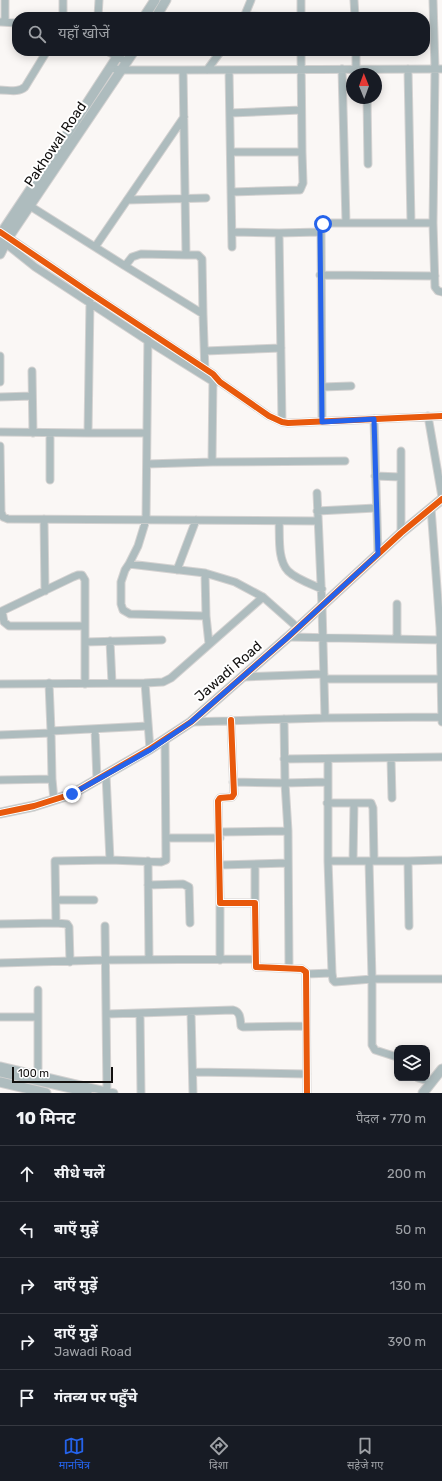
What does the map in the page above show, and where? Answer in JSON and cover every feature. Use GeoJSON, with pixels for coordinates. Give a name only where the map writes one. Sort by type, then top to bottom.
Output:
{"type":"FeatureCollection","features":[{"type":"Feature","properties":{"kind":"street"},"geometry":{"type":"LineString","coordinates":[[5,0],[2,22],[12,23]]}},
{"type":"Feature","properties":{"kind":"street"},"geometry":{"type":"LineString","coordinates":[[63,0],[63,12]]}},
{"type":"Feature","properties":{"kind":"street"},"geometry":{"type":"LineString","coordinates":[[98,12],[99,0]]}},
{"type":"Feature","properties":{"kind":"street"},"geometry":{"type":"LineString","coordinates":[[147,12],[155,0]]}},
{"type":"Feature","properties":{"kind":"street"},"geometry":{"type":"LineString","coordinates":[[159,12],[166,0]]}},
{"type":"Feature","properties":{"kind":"street"},"geometry":{"type":"LineString","coordinates":[[246,12],[251,0]]}},
{"type":"Feature","properties":{"kind":"street"},"geometry":{"type":"LineString","coordinates":[[301,0],[301,12]]}},
{"type":"Feature","properties":{"kind":"street"},"geometry":{"type":"LineString","coordinates":[[354,0],[355,12]]}},
{"type":"Feature","properties":{"kind":"street"},"geometry":{"type":"LineString","coordinates":[[433,0],[438,69],[434,223],[435,289],[442,292]]}},
{"type":"Feature","properties":{"kind":"street"},"geometry":{"type":"LineString","coordinates":[[0,90],[21,90],[25,87],[44,56]]}},
{"type":"Feature","properties":{"kind":"street","name":"Pakhowal Road"},"geometry":{"type":"LineString","coordinates":[[0,254],[3,237],[118,56]]}},
{"type":"Feature","properties":{"kind":"street"},"geometry":{"type":"LineString","coordinates":[[120,56],[124,66]]}},
{"type":"Feature","properties":{"kind":"street","name":"Pakhowal Road"},"geometry":{"type":"LineString","coordinates":[[3,237],[30,206],[131,56]]}},
{"type":"Feature","properties":{"kind":"street"},"geometry":{"type":"LineString","coordinates":[[207,70],[217,56]]}},
{"type":"Feature","properties":{"kind":"street"},"geometry":{"type":"LineString","coordinates":[[231,192],[300,190],[303,183],[301,56]]}},
{"type":"Feature","properties":{"kind":"street"},"geometry":{"type":"LineString","coordinates":[[356,56],[356,68]]}},
{"type":"Feature","properties":{"kind":"street"},"geometry":{"type":"LineString","coordinates":[[110,68],[124,66],[183,70],[346,70]]}},
{"type":"Feature","properties":{"kind":"street"},"geometry":{"type":"LineString","coordinates":[[408,69],[411,223]]}},
{"type":"Feature","properties":{"kind":"street"},"geometry":{"type":"LineString","coordinates":[[382,71],[438,69]]}},
{"type":"Feature","properties":{"kind":"street"},"geometry":{"type":"LineString","coordinates":[[183,70],[186,255]]}},
{"type":"Feature","properties":{"kind":"street"},"geometry":{"type":"LineString","coordinates":[[229,70],[232,247]]}},
{"type":"Feature","properties":{"kind":"street"},"geometry":{"type":"LineString","coordinates":[[342,70],[346,224]]}},
{"type":"Feature","properties":{"kind":"street"},"geometry":{"type":"LineString","coordinates":[[367,104],[368,164]]}},
{"type":"Feature","properties":{"kind":"street"},"geometry":{"type":"LineString","coordinates":[[230,113],[301,110]]}},
{"type":"Feature","properties":{"kind":"street"},"geometry":{"type":"LineString","coordinates":[[95,247],[184,116]]}},
{"type":"Feature","properties":{"kind":"street"},"geometry":{"type":"LineString","coordinates":[[230,152],[302,152]]}},
{"type":"Feature","properties":{"kind":"street"},"geometry":{"type":"LineString","coordinates":[[127,200],[206,198]]}},
{"type":"Feature","properties":{"kind":"street"},"geometry":{"type":"LineString","coordinates":[[30,206],[203,314]]}},
{"type":"Feature","properties":{"kind":"street"},"geometry":{"type":"LineString","coordinates":[[322,422],[320,227],[323,224],[434,223]]}},
{"type":"Feature","properties":{"kind":"street"},"geometry":{"type":"LineString","coordinates":[[232,232],[320,232]]}},
{"type":"Feature","properties":{"kind":"street"},"geometry":{"type":"LineString","coordinates":[[279,232],[282,422]]}},
{"type":"Feature","properties":{"kind":"street"},"geometry":{"type":"LineString","coordinates":[[3,237],[148,331],[205,373]]}},
{"type":"Feature","properties":{"kind":"street"},"geometry":{"type":"LineString","coordinates":[[3,237],[35,267],[148,341],[215,379],[269,416],[282,422],[322,422],[442,416]]}},
{"type":"Feature","properties":{"kind":"street"},"geometry":{"type":"LineString","coordinates":[[125,266],[132,257],[141,254],[198,255],[202,259],[205,373]]}},
{"type":"Feature","properties":{"kind":"street"},"geometry":{"type":"LineString","coordinates":[[320,275],[435,276]]}},
{"type":"Feature","properties":{"kind":"street"},"geometry":{"type":"LineString","coordinates":[[88,433],[90,293]]}},
{"type":"Feature","properties":{"kind":"street"},"geometry":{"type":"LineString","coordinates":[[148,331],[146,520],[138,546],[125,570],[121,582],[121,606],[124,611],[130,614],[206,616]]}},
{"type":"Feature","properties":{"kind":"street"},"geometry":{"type":"LineString","coordinates":[[205,351],[281,348]]}},
{"type":"Feature","properties":{"kind":"street"},"geometry":{"type":"LineString","coordinates":[[0,356],[0,382]]}},
{"type":"Feature","properties":{"kind":"street"},"geometry":{"type":"LineString","coordinates":[[32,371],[33,433]]}},
{"type":"Feature","properties":{"kind":"street"},"geometry":{"type":"LineString","coordinates":[[212,462],[215,379]]}},
{"type":"Feature","properties":{"kind":"street"},"geometry":{"type":"LineString","coordinates":[[322,387],[351,386]]}},
{"type":"Feature","properties":{"kind":"street"},"geometry":{"type":"LineString","coordinates":[[0,397],[32,396]]}},
{"type":"Feature","properties":{"kind":"street"},"geometry":{"type":"LineString","coordinates":[[428,416],[442,498]]}},
{"type":"Feature","properties":{"kind":"street"},"geometry":{"type":"LineString","coordinates":[[374,419],[378,554]]}},
{"type":"Feature","properties":{"kind":"street"},"geometry":{"type":"LineString","coordinates":[[0,432],[147,433]]}},
{"type":"Feature","properties":{"kind":"street"},"geometry":{"type":"LineString","coordinates":[[50,433],[50,480]]}},
{"type":"Feature","properties":{"kind":"street"},"geometry":{"type":"LineString","coordinates":[[0,446],[1,512],[3,517],[8,519],[318,521]]}},
{"type":"Feature","properties":{"kind":"street"},"geometry":{"type":"LineString","coordinates":[[401,451],[401,533]]}},
{"type":"Feature","properties":{"kind":"street"},"geometry":{"type":"LineString","coordinates":[[147,464],[345,460]]}},
{"type":"Feature","properties":{"kind":"street"},"geometry":{"type":"LineString","coordinates":[[375,476],[401,477]]}},
{"type":"Feature","properties":{"kind":"street"},"geometry":{"type":"LineString","coordinates":[[317,493],[322,589],[325,718]]}},
{"type":"Feature","properties":{"kind":"street","name":"Jawadi Road"},"geometry":{"type":"LineString","coordinates":[[0,813],[34,806],[72,794],[150,750],[191,722],[442,498]]}},
{"type":"Feature","properties":{"kind":"street"},"geometry":{"type":"LineString","coordinates":[[317,512],[376,508]]}},
{"type":"Feature","properties":{"kind":"street"},"geometry":{"type":"LineString","coordinates":[[431,508],[440,592],[442,722]]}},
{"type":"Feature","properties":{"kind":"street"},"geometry":{"type":"LineString","coordinates":[[44,519],[45,590]]}},
{"type":"Feature","properties":{"kind":"street"},"geometry":{"type":"LineString","coordinates":[[177,570],[196,520]]}},
{"type":"Feature","properties":{"kind":"street"},"geometry":{"type":"LineString","coordinates":[[279,521],[281,550],[284,565],[288,572],[322,589]]}},
{"type":"Feature","properties":{"kind":"street"},"geometry":{"type":"LineString","coordinates":[[129,564],[205,573],[236,582],[263,597],[298,628]]}},
{"type":"Feature","properties":{"kind":"street"},"geometry":{"type":"LineString","coordinates":[[205,573],[206,616],[209,644]]}},
{"type":"Feature","properties":{"kind":"street"},"geometry":{"type":"LineString","coordinates":[[85,626],[9,626],[4,622],[1,612],[73,576],[82,576],[84,580],[85,626],[85,684]]}},
{"type":"Feature","properties":{"kind":"street"},"geometry":{"type":"LineString","coordinates":[[0,684],[162,682],[171,678],[263,597]]}},
{"type":"Feature","properties":{"kind":"street"},"geometry":{"type":"LineString","coordinates":[[397,604],[397,639]]}},
{"type":"Feature","properties":{"kind":"street"},"geometry":{"type":"LineString","coordinates":[[288,637],[441,640]]}},
{"type":"Feature","properties":{"kind":"street"},"geometry":{"type":"LineString","coordinates":[[85,642],[162,640]]}},
{"type":"Feature","properties":{"kind":"street"},"geometry":{"type":"LineString","coordinates":[[110,641],[112,683]]}},
{"type":"Feature","properties":{"kind":"street"},"geometry":{"type":"LineString","coordinates":[[243,676],[441,680]]}},
{"type":"Feature","properties":{"kind":"street"},"geometry":{"type":"LineString","coordinates":[[49,683],[54,800]]}},
{"type":"Feature","properties":{"kind":"street"},"geometry":{"type":"LineString","coordinates":[[146,683],[150,750]]}},
{"type":"Feature","properties":{"kind":"street"},"geometry":{"type":"LineString","coordinates":[[191,722],[325,718],[442,717]]}},
{"type":"Feature","properties":{"kind":"street"},"geometry":{"type":"LineString","coordinates":[[284,719],[284,759],[288,831],[289,968]]}},
{"type":"Feature","properties":{"kind":"street"},"geometry":{"type":"LineString","coordinates":[[220,960],[219,799],[234,796],[231,720]]}},
{"type":"Feature","properties":{"kind":"street"},"geometry":{"type":"LineString","coordinates":[[0,734],[148,726]]}},
{"type":"Feature","properties":{"kind":"street"},"geometry":{"type":"LineString","coordinates":[[95,729],[97,780]]}},
{"type":"Feature","properties":{"kind":"street"},"geometry":{"type":"LineString","coordinates":[[56,923],[55,861],[110,860],[161,862],[166,860],[165,740]]}},
{"type":"Feature","properties":{"kind":"street"},"geometry":{"type":"LineString","coordinates":[[284,759],[442,757]]}},
{"type":"Feature","properties":{"kind":"street"},"geometry":{"type":"LineString","coordinates":[[391,758],[392,798]]}},
{"type":"Feature","properties":{"kind":"street"},"geometry":{"type":"LineString","coordinates":[[328,759],[328,861],[332,980],[335,982],[372,979],[442,979]]}},
{"type":"Feature","properties":{"kind":"street"},"geometry":{"type":"LineString","coordinates":[[106,775],[110,860]]}},
{"type":"Feature","properties":{"kind":"street"},"geometry":{"type":"LineString","coordinates":[[0,780],[52,778]]}},
{"type":"Feature","properties":{"kind":"street"},"geometry":{"type":"LineString","coordinates":[[233,782],[327,782]]}},
{"type":"Feature","properties":{"kind":"street"},"geometry":{"type":"LineString","coordinates":[[353,861],[354,803]]}},
{"type":"Feature","properties":{"kind":"street"},"geometry":{"type":"LineString","coordinates":[[327,804],[371,803],[373,805],[371,861],[372,1045],[375,1050],[394,1056]]}},
{"type":"Feature","properties":{"kind":"street"},"geometry":{"type":"LineString","coordinates":[[167,838],[288,831]]}},
{"type":"Feature","properties":{"kind":"street"},"geometry":{"type":"LineString","coordinates":[[328,861],[442,860]]}},
{"type":"Feature","properties":{"kind":"street"},"geometry":{"type":"LineString","coordinates":[[408,861],[408,926]]}},
{"type":"Feature","properties":{"kind":"street"},"geometry":{"type":"LineString","coordinates":[[148,862],[149,959]]}},
{"type":"Feature","properties":{"kind":"street"},"geometry":{"type":"LineString","coordinates":[[220,865],[288,863]]}},
{"type":"Feature","properties":{"kind":"street"},"geometry":{"type":"LineString","coordinates":[[255,865],[256,967],[302,969],[306,972],[307,1093]]}},
{"type":"Feature","properties":{"kind":"street"},"geometry":{"type":"LineString","coordinates":[[148,885],[182,884],[189,887],[190,923]]}},
{"type":"Feature","properties":{"kind":"street"},"geometry":{"type":"LineString","coordinates":[[56,900],[94,900]]}},
{"type":"Feature","properties":{"kind":"street"},"geometry":{"type":"LineString","coordinates":[[220,903],[255,903]]}},
{"type":"Feature","properties":{"kind":"street"},"geometry":{"type":"LineString","coordinates":[[0,924],[67,924],[69,927],[70,962]]}},
{"type":"Feature","properties":{"kind":"street"},"geometry":{"type":"LineString","coordinates":[[0,1066],[109,1092],[105,926]]}},
{"type":"Feature","properties":{"kind":"street"},"geometry":{"type":"LineString","coordinates":[[0,963],[149,959],[255,959]]}},
{"type":"Feature","properties":{"kind":"street"},"geometry":{"type":"LineString","coordinates":[[306,974],[332,973]]}},
{"type":"Feature","properties":{"kind":"street"},"geometry":{"type":"LineString","coordinates":[[38,990],[38,1075]]}},
{"type":"Feature","properties":{"kind":"street"},"geometry":{"type":"LineString","coordinates":[[107,1014],[235,1011],[239,1014],[242,1026],[244,1027],[306,1026]]}},
{"type":"Feature","properties":{"kind":"street"},"geometry":{"type":"LineString","coordinates":[[191,1012],[193,1093]]}},
{"type":"Feature","properties":{"kind":"street"},"geometry":{"type":"LineString","coordinates":[[140,1013],[141,1093]]}},
{"type":"Feature","properties":{"kind":"street"},"geometry":{"type":"LineString","coordinates":[[0,1017],[38,1017]]}},
{"type":"Feature","properties":{"kind":"street"},"geometry":{"type":"LineString","coordinates":[[423,1093],[442,1069]]}},
{"type":"Feature","properties":{"kind":"street"},"geometry":{"type":"LineString","coordinates":[[193,1072],[307,1074]]}},
{"type":"Feature","properties":{"kind":"street"},"geometry":{"type":"LineString","coordinates":[[0,1073],[88,1093]]}},
{"type":"Feature","properties":{"kind":"street"},"geometry":{"type":"LineString","coordinates":[[0,1082],[46,1093]]}},
{"type":"Feature","properties":{"kind":"cycle path"},"geometry":{"type":"LineString","coordinates":[[0,232],[213,374],[220,382],[269,416],[282,422],[288,423],[442,416]]}},
{"type":"Feature","properties":{"kind":"cycle path"},"geometry":{"type":"LineString","coordinates":[[0,813],[34,806],[72,794],[150,749],[191,722],[288,637],[401,533],[442,499]]}},
{"type":"Feature","properties":{"kind":"cycle path"},"geometry":{"type":"LineString","coordinates":[[231,720],[234,794],[232,797],[220,798],[218,801],[220,903],[255,903],[256,967],[302,969],[306,972],[307,1093]]}},
{"type":"Feature","properties":{"kind":"route"},"geometry":{"type":"LineString","coordinates":[[72,794],[150,750],[191,722],[327,602],[378,554],[374,419],[322,422],[320,227],[323,224]]}}]}
